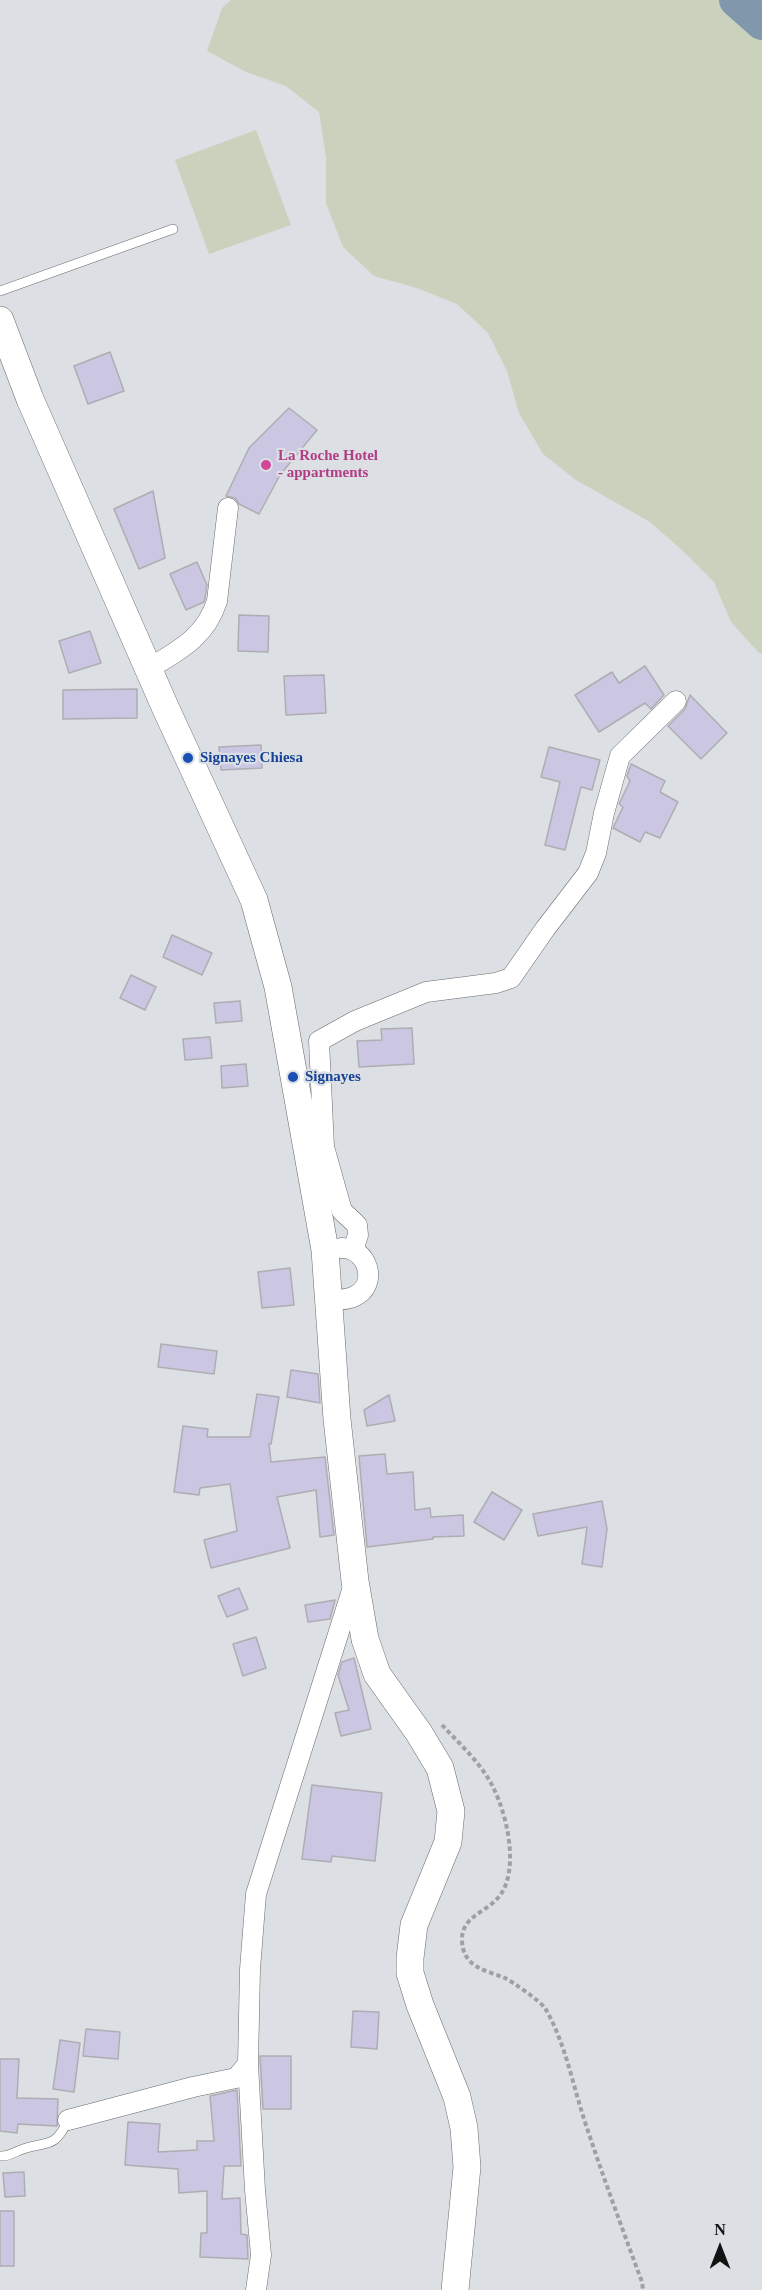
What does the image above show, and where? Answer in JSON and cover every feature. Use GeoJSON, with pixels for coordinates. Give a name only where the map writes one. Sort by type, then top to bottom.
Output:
{"type":"FeatureCollection","features":[{"type":"Feature","properties":{"kind":"main road"},"geometry":{"type":"LineString","coordinates":[[0,320],[30,399],[148,669],[254,900],[278,987],[325,1250],[337,1419],[355,1581],[365,1639],[377,1674],[419,1733],[440,1768],[451,1811],[448,1842],[414,1925],[410,1973],[458,2097],[464,2128],[467,2167],[455,2290]]}},
{"type":"Feature","properties":{"kind":"street"},"geometry":{"type":"LineString","coordinates":[[148,669],[191,644],[214,612],[228,508]]}},
{"type":"Feature","properties":{"kind":"street"},"geometry":{"type":"LineString","coordinates":[[353,1250],[358,1235],[357,1225],[342,1212],[324,1147],[319,1041],[365,1017],[426,992],[496,983],[511,978],[544,929],[588,873],[596,853],[604,813],[620,756],[676,701]]}},
{"type":"Feature","properties":{"kind":"street"},"geometry":{"type":"LineString","coordinates":[[325,1250],[345,1248],[353,1250],[360,1255],[369,1270],[365,1287],[352,1298],[329,1300]]}},
{"type":"Feature","properties":{"kind":"street"},"geometry":{"type":"LineString","coordinates":[[256,2290],[261,2255],[248,2064],[250,1969],[256,1894],[355,1581]]}},
{"type":"Feature","properties":{"kind":"street"},"geometry":{"type":"LineString","coordinates":[[68,2120],[193,2086],[237,2078],[248,2064]]}},
{"type":"Feature","properties":{"kind":"lane"},"geometry":{"type":"LineString","coordinates":[[0,291],[173,230]]}},
{"type":"Feature","properties":{"kind":"lane"},"geometry":{"type":"LineString","coordinates":[[0,2156],[6,2157],[23,2149],[48,2145],[62,2134],[68,2120]]}},
{"type":"Feature","properties":{"kind":"path"},"geometry":{"type":"LineString","coordinates":[[438,1720],[485,1773],[502,1807],[508,1837],[510,1869],[506,1886],[497,1900],[466,1924],[462,1939],[466,1956],[481,1971],[507,1979],[544,2006],[565,2051],[583,2117],[643,2290]]}},
{"type":"Feature","properties":{"kind":"green space"},"geometry":{"type":"Polygon","coordinates":[[[231,0],[719,0],[762,37],[762,653],[759,653],[731,622],[714,582],[683,551],[650,522],[576,480],[543,454],[519,413],[507,371],[488,333],[457,304],[417,288],[374,276],[343,247],[326,203],[326,158],[319,112],[286,86],[246,72],[207,51],[222,8],[231,0]]]}},
{"type":"Feature","properties":{"kind":"green space"},"geometry":{"type":"Polygon","coordinates":[[[256,130],[291,225],[209,254],[175,160],[256,130]]]}},
{"type":"Feature","properties":{"kind":"building"},"geometry":{"type":"Polygon","coordinates":[[[110,352],[124,391],[88,404],[74,366],[110,352]]]}},
{"type":"Feature","properties":{"kind":"building"},"geometry":{"type":"Polygon","coordinates":[[[289,408],[317,430],[280,475],[259,514],[239,504],[235,498],[226,496],[249,448],[289,408]]]}},
{"type":"Feature","properties":{"kind":"building"},"geometry":{"type":"Polygon","coordinates":[[[153,491],[165,558],[139,569],[114,509],[153,491]]]}},
{"type":"Feature","properties":{"kind":"building"},"geometry":{"type":"Polygon","coordinates":[[[197,562],[207,585],[205,598],[204,602],[186,610],[170,574],[197,562]]]}},
{"type":"Feature","properties":{"kind":"building"},"geometry":{"type":"Polygon","coordinates":[[[239,615],[269,616],[268,652],[238,651],[239,615]]]}},
{"type":"Feature","properties":{"kind":"building"},"geometry":{"type":"Polygon","coordinates":[[[90,631],[101,663],[69,673],[59,641],[90,631]]]}},
{"type":"Feature","properties":{"kind":"building"},"geometry":{"type":"Polygon","coordinates":[[[645,666],[664,695],[651,709],[645,703],[599,732],[575,695],[612,672],[619,683],[645,666]]]}},
{"type":"Feature","properties":{"kind":"building"},"geometry":{"type":"Polygon","coordinates":[[[324,675],[326,713],[286,715],[284,676],[324,675]]]}},
{"type":"Feature","properties":{"kind":"building"},"geometry":{"type":"Polygon","coordinates":[[[137,689],[137,718],[63,719],[63,690],[137,689]]]}},
{"type":"Feature","properties":{"kind":"building"},"geometry":{"type":"Polygon","coordinates":[[[690,695],[727,733],[701,759],[668,726],[685,709],[690,695]]]}},
{"type":"Feature","properties":{"kind":"building"},"geometry":{"type":"Polygon","coordinates":[[[261,745],[262,768],[221,770],[219,747],[261,745]]]}},
{"type":"Feature","properties":{"kind":"building"},"geometry":{"type":"Polygon","coordinates":[[[549,747],[600,760],[592,790],[581,787],[565,850],[545,845],[560,782],[541,777],[549,747]]]}},
{"type":"Feature","properties":{"kind":"building"},"geometry":{"type":"Polygon","coordinates":[[[631,764],[665,781],[660,792],[678,802],[660,838],[645,832],[640,842],[613,828],[623,807],[619,804],[630,781],[627,776],[631,764]]]}},
{"type":"Feature","properties":{"kind":"building"},"geometry":{"type":"Polygon","coordinates":[[[172,935],[212,953],[202,975],[163,957],[172,935]]]}},
{"type":"Feature","properties":{"kind":"building"},"geometry":{"type":"Polygon","coordinates":[[[131,975],[156,987],[145,1010],[120,998],[131,975]]]}},
{"type":"Feature","properties":{"kind":"building"},"geometry":{"type":"Polygon","coordinates":[[[240,1001],[242,1021],[216,1023],[214,1003],[240,1001]]]}},
{"type":"Feature","properties":{"kind":"building"},"geometry":{"type":"Polygon","coordinates":[[[412,1028],[414,1064],[359,1067],[357,1041],[382,1040],[381,1029],[412,1028]]]}},
{"type":"Feature","properties":{"kind":"building"},"geometry":{"type":"Polygon","coordinates":[[[210,1037],[212,1058],[185,1060],[183,1039],[210,1037]]]}},
{"type":"Feature","properties":{"kind":"building"},"geometry":{"type":"Polygon","coordinates":[[[246,1064],[248,1086],[222,1088],[221,1066],[246,1064]]]}},
{"type":"Feature","properties":{"kind":"building"},"geometry":{"type":"Polygon","coordinates":[[[290,1268],[294,1305],[262,1308],[258,1272],[290,1268]]]}},
{"type":"Feature","properties":{"kind":"building"},"geometry":{"type":"Polygon","coordinates":[[[161,1344],[217,1351],[214,1374],[158,1367],[161,1344]]]}},
{"type":"Feature","properties":{"kind":"building"},"geometry":{"type":"Polygon","coordinates":[[[291,1370],[318,1374],[320,1403],[287,1397],[291,1370]]]}},
{"type":"Feature","properties":{"kind":"building"},"geometry":{"type":"Polygon","coordinates":[[[257,1394],[279,1397],[271,1444],[269,1444],[271,1462],[325,1457],[334,1535],[320,1537],[316,1490],[277,1497],[290,1548],[211,1568],[204,1540],[237,1531],[230,1484],[200,1488],[199,1495],[174,1492],[183,1426],[208,1429],[207,1437],[250,1437],[257,1394]]]}},
{"type":"Feature","properties":{"kind":"building"},"geometry":{"type":"Polygon","coordinates":[[[389,1395],[395,1421],[367,1426],[364,1410],[389,1395]]]}},
{"type":"Feature","properties":{"kind":"building"},"geometry":{"type":"Polygon","coordinates":[[[385,1454],[387,1474],[413,1472],[415,1510],[430,1508],[431,1517],[463,1515],[464,1536],[433,1537],[433,1539],[367,1547],[359,1456],[385,1454]]]}},
{"type":"Feature","properties":{"kind":"building"},"geometry":{"type":"Polygon","coordinates":[[[492,1492],[522,1510],[504,1540],[474,1522],[492,1492]]]}},
{"type":"Feature","properties":{"kind":"building"},"geometry":{"type":"Polygon","coordinates":[[[602,1501],[607,1529],[602,1567],[582,1564],[587,1527],[538,1536],[533,1514],[602,1501]]]}},
{"type":"Feature","properties":{"kind":"building"},"geometry":{"type":"Polygon","coordinates":[[[239,1588],[248,1609],[227,1617],[218,1596],[239,1588]]]}},
{"type":"Feature","properties":{"kind":"building"},"geometry":{"type":"Polygon","coordinates":[[[335,1600],[330,1619],[308,1622],[305,1605],[335,1600]]]}},
{"type":"Feature","properties":{"kind":"building"},"geometry":{"type":"Polygon","coordinates":[[[256,1637],[266,1668],[243,1676],[233,1644],[256,1637]]]}},
{"type":"Feature","properties":{"kind":"building"},"geometry":{"type":"Polygon","coordinates":[[[354,1658],[371,1729],[341,1736],[335,1713],[349,1710],[338,1675],[342,1662],[354,1658]]]}},
{"type":"Feature","properties":{"kind":"building"},"geometry":{"type":"Polygon","coordinates":[[[312,1785],[382,1793],[375,1861],[332,1856],[331,1862],[302,1859],[312,1785]]]}},
{"type":"Feature","properties":{"kind":"building"},"geometry":{"type":"Polygon","coordinates":[[[353,2011],[379,2012],[377,2049],[351,2047],[353,2011]]]}},
{"type":"Feature","properties":{"kind":"building"},"geometry":{"type":"Polygon","coordinates":[[[86,2029],[120,2032],[118,2059],[83,2056],[86,2029]]]}},
{"type":"Feature","properties":{"kind":"building"},"geometry":{"type":"Polygon","coordinates":[[[60,2040],[80,2043],[74,2092],[53,2089],[60,2040]]]}},
{"type":"Feature","properties":{"kind":"building"},"geometry":{"type":"Polygon","coordinates":[[[260,2056],[291,2056],[291,2109],[263,2109],[260,2056]]]}},
{"type":"Feature","properties":{"kind":"building"},"geometry":{"type":"Polygon","coordinates":[[[0,2059],[19,2059],[17,2098],[58,2099],[57,2126],[18,2124],[17,2133],[0,2131],[0,2059]]]}},
{"type":"Feature","properties":{"kind":"building"},"geometry":{"type":"Polygon","coordinates":[[[237,2090],[241,2166],[224,2166],[222,2199],[240,2198],[241,2234],[247,2235],[248,2259],[200,2257],[201,2233],[207,2233],[207,2191],[179,2193],[178,2169],[125,2165],[128,2122],[160,2124],[158,2152],[197,2150],[197,2141],[214,2141],[210,2096],[237,2090]]]}},
{"type":"Feature","properties":{"kind":"building"},"geometry":{"type":"Polygon","coordinates":[[[24,2172],[25,2196],[5,2197],[3,2173],[24,2172]]]}},
{"type":"Feature","properties":{"kind":"building"},"geometry":{"type":"Polygon","coordinates":[[[0,2211],[14,2211],[14,2266],[0,2266],[0,2211]]]}},
{"type":"Feature","properties":{"kind":"waterway"},"geometry":{"type":"LineString","coordinates":[[736,0],[762,23]]}},
{"type":"Feature","properties":{"kind":"place","name":"La Roche Hotel - appartments"},"geometry":{"type":"Point","coordinates":[266,465]}},
{"type":"Feature","properties":{"kind":"place","name":"Signayes Chiesa"},"geometry":{"type":"Point","coordinates":[188,758]}},
{"type":"Feature","properties":{"kind":"place","name":"Signayes"},"geometry":{"type":"Point","coordinates":[293,1077]}}]}
